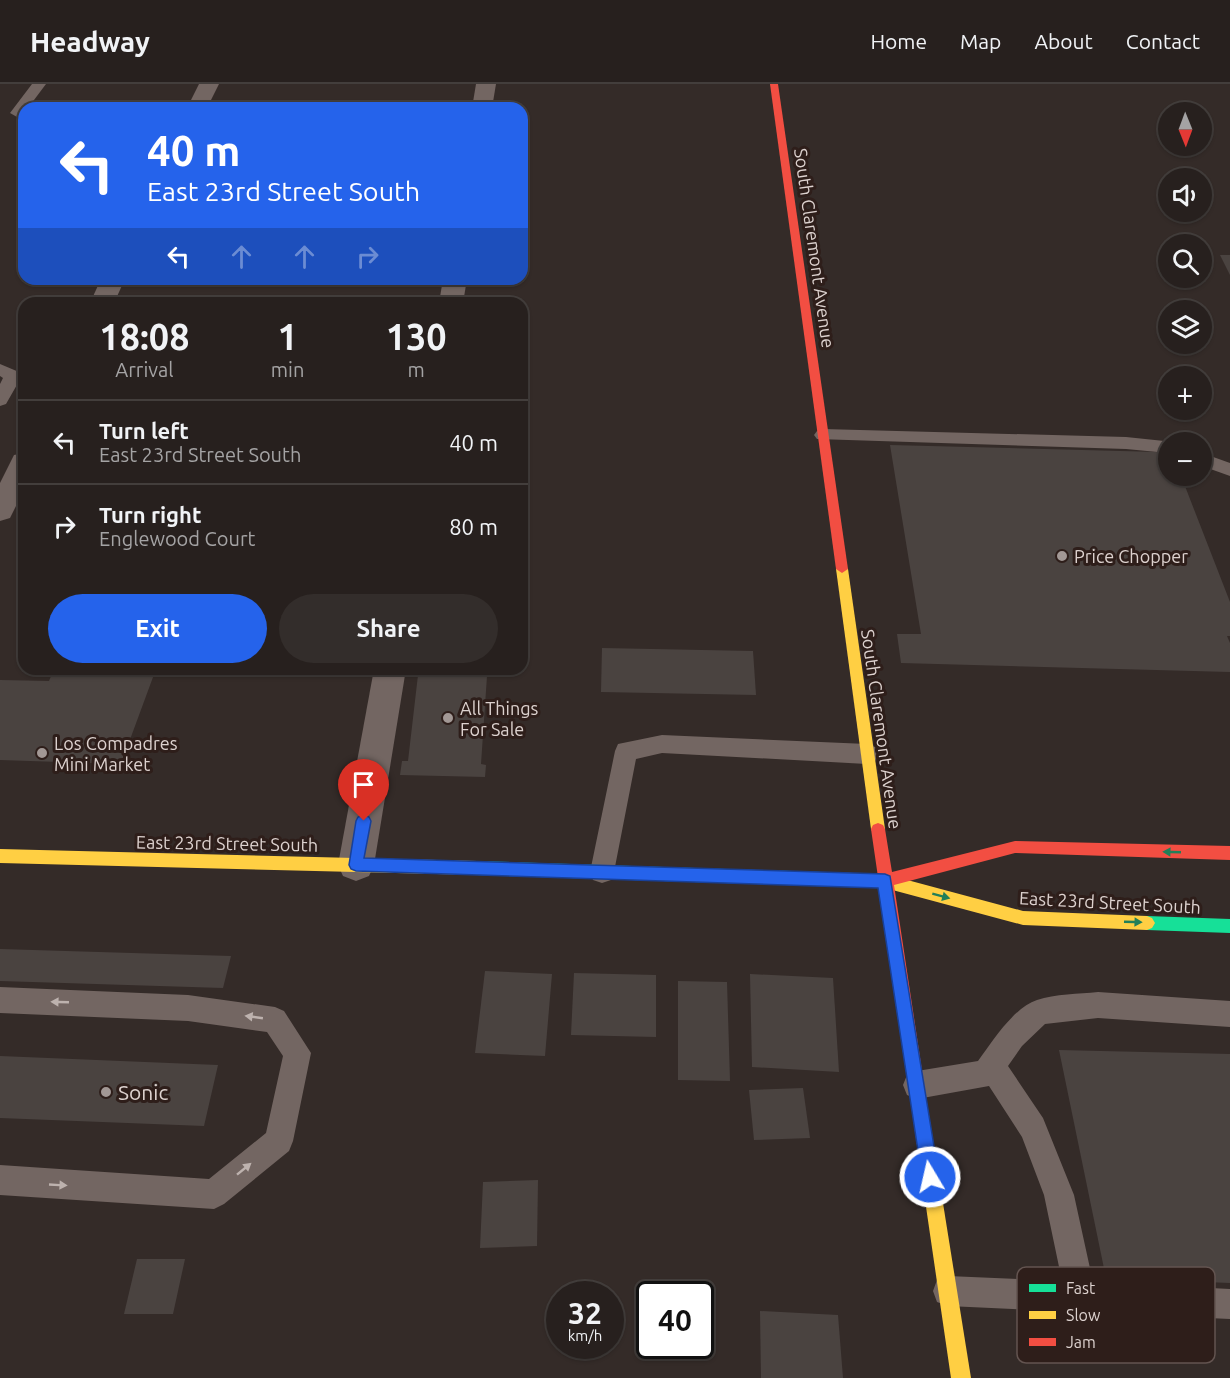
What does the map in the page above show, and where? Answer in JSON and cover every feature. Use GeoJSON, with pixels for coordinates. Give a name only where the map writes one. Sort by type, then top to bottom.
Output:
{"type":"FeatureCollection","features":[{"type":"Feature","properties":{"kind":"street"},"geometry":{"type":"LineString","coordinates":[[200,102],[209,84]]}},
{"type":"Feature","properties":{"kind":"street"},"geometry":{"type":"LineString","coordinates":[[483,102],[486,84]]}},
{"type":"Feature","properties":{"kind":"street","name":"South Claremont Avenue"},"geometry":{"type":"LineString","coordinates":[[774,84],[885,881],[961,1378]]}},
{"type":"Feature","properties":{"kind":"street"},"geometry":{"type":"LineString","coordinates":[[0,511],[18,474]]}},
{"type":"Feature","properties":{"kind":"street"},"geometry":{"type":"LineString","coordinates":[[356,865],[389,675]]}},
{"type":"Feature","properties":{"kind":"street","name":"East 23rd Street South"},"geometry":{"type":"LineString","coordinates":[[885,881],[1015,847],[1230,853]]}},
{"type":"Feature","properties":{"kind":"street","name":"East 23rd Street South"},"geometry":{"type":"LineString","coordinates":[[0,856],[885,881],[1023,918],[1230,926]]}},
{"type":"Feature","properties":{"kind":"lane"},"geometry":{"type":"LineString","coordinates":[[25,102],[39,84]]}},
{"type":"Feature","properties":{"kind":"lane"},"geometry":{"type":"LineString","coordinates":[[0,369],[13,376],[0,400]]}},
{"type":"Feature","properties":{"kind":"lane"},"geometry":{"type":"LineString","coordinates":[[823,435],[1126,443],[1158,446]]}},
{"type":"Feature","properties":{"kind":"lane"},"geometry":{"type":"LineString","coordinates":[[1212,463],[1230,470]]}},
{"type":"Feature","properties":{"kind":"lane"},"geometry":{"type":"LineString","coordinates":[[603,872],[626,751],[662,744],[867,754]]}},
{"type":"Feature","properties":{"kind":"lane"},"geometry":{"type":"LineString","coordinates":[[0,1000],[188,1008],[275,1020],[297,1053],[279,1141],[214,1194],[0,1180]]}},
{"type":"Feature","properties":{"kind":"lane"},"geometry":{"type":"LineString","coordinates":[[917,1086],[986,1074],[1012,1037],[1040,1012],[1098,1005],[1230,1014]]}},
{"type":"Feature","properties":{"kind":"lane"},"geometry":{"type":"LineString","coordinates":[[992,1066],[1033,1128],[1059,1195],[1075,1267]]}},
{"type":"Feature","properties":{"kind":"lane"},"geometry":{"type":"LineString","coordinates":[[948,1291],[1017,1294]]}},
{"type":"Feature","properties":{"kind":"lane"},"geometry":{"type":"LineString","coordinates":[[1215,1303],[1230,1304]]}},
{"type":"Feature","properties":{"kind":"building"},"geometry":{"type":"Polygon","coordinates":[[[1220,255],[1230,255],[1230,275],[1220,255]]]}},
{"type":"Feature","properties":{"kind":"building"},"geometry":{"type":"Polygon","coordinates":[[[890,445],[1158,452],[1158,486],[1185,486],[1230,602],[1230,636],[1227,636],[1230,643],[1230,672],[901,663],[897,634],[921,634],[890,445]]]}},
{"type":"Feature","properties":{"kind":"building"},"geometry":{"type":"Polygon","coordinates":[[[602,648],[753,651],[756,695],[601,692],[602,648]]]}},
{"type":"Feature","properties":{"kind":"building"},"geometry":{"type":"Polygon","coordinates":[[[52,675],[154,675],[121,764],[0,760],[0,680],[49,681],[52,675]]]}},
{"type":"Feature","properties":{"kind":"building","name":"All Things For Sale"},"geometry":{"type":"Polygon","coordinates":[[[418,675],[487,676],[481,764],[486,765],[485,777],[400,775],[402,761],[408,761],[418,675]]]}},
{"type":"Feature","properties":{"kind":"building"},"geometry":{"type":"Polygon","coordinates":[[[0,949],[231,956],[223,988],[0,981],[0,949]]]}},
{"type":"Feature","properties":{"kind":"building"},"geometry":{"type":"Polygon","coordinates":[[[485,971],[552,974],[545,1056],[475,1053],[485,971]]]}},
{"type":"Feature","properties":{"kind":"building"},"geometry":{"type":"Polygon","coordinates":[[[574,973],[656,975],[656,1037],[571,1035],[574,973]]]}},
{"type":"Feature","properties":{"kind":"building"},"geometry":{"type":"Polygon","coordinates":[[[750,974],[833,978],[839,1072],[752,1067],[750,974]]]}},
{"type":"Feature","properties":{"kind":"building"},"geometry":{"type":"Polygon","coordinates":[[[678,981],[727,982],[730,1081],[678,1080],[678,981]]]}},
{"type":"Feature","properties":{"kind":"building"},"geometry":{"type":"Polygon","coordinates":[[[1059,1050],[1230,1054],[1230,1283],[1215,1282],[1215,1267],[1104,1267],[1059,1050]]]}},
{"type":"Feature","properties":{"kind":"building","name":"Sonic"},"geometry":{"type":"Polygon","coordinates":[[[0,1056],[218,1065],[204,1126],[0,1118],[0,1056]]]}},
{"type":"Feature","properties":{"kind":"building"},"geometry":{"type":"Polygon","coordinates":[[[803,1088],[810,1138],[754,1140],[749,1090],[803,1088]]]}},
{"type":"Feature","properties":{"kind":"building"},"geometry":{"type":"Polygon","coordinates":[[[538,1180],[537,1246],[480,1248],[483,1182],[538,1180]]]}},
{"type":"Feature","properties":{"kind":"building"},"geometry":{"type":"Polygon","coordinates":[[[137,1259],[185,1259],[173,1314],[124,1314],[137,1259]]]}},
{"type":"Feature","properties":{"kind":"building"},"geometry":{"type":"Polygon","coordinates":[[[760,1311],[838,1315],[843,1378],[761,1378],[760,1311]]]}},
{"type":"Feature","properties":{"kind":"traffic: fast"},"geometry":{"type":"LineString","coordinates":[[477,868],[821,879]]}},
{"type":"Feature","properties":{"kind":"traffic: fast"},"geometry":{"type":"LineString","coordinates":[[1147,923],[1230,926]]}},
{"type":"Feature","properties":{"kind":"traffic: slow"},"geometry":{"type":"LineString","coordinates":[[842,569],[878,829]]}},
{"type":"Feature","properties":{"kind":"traffic: slow"},"geometry":{"type":"LineString","coordinates":[[0,856],[477,868]]}},
{"type":"Feature","properties":{"kind":"traffic: slow"},"geometry":{"type":"LineString","coordinates":[[821,879],[885,881],[1023,918],[1147,923]]}},
{"type":"Feature","properties":{"kind":"traffic: slow"},"geometry":{"type":"LineString","coordinates":[[918,1097],[961,1378]]}},
{"type":"Feature","properties":{"kind":"traffic: jam"},"geometry":{"type":"LineString","coordinates":[[774,84],[842,569]]}},
{"type":"Feature","properties":{"kind":"traffic: jam"},"geometry":{"type":"LineString","coordinates":[[878,829],[918,1097]]}},
{"type":"Feature","properties":{"kind":"traffic: jam"},"geometry":{"type":"LineString","coordinates":[[887,880],[1015,847],[1230,853]]}},
{"type":"Feature","properties":{"kind":"place","name":"Price Chopper"},"geometry":{"type":"Point","coordinates":[1062,556]}},
{"type":"Feature","properties":{"kind":"place","name":"All Things For Sale"},"geometry":{"type":"Point","coordinates":[448,718]}},
{"type":"Feature","properties":{"kind":"place","name":"Los Compadres Mini Market"},"geometry":{"type":"Point","coordinates":[42,753]}},
{"type":"Feature","properties":{"kind":"place","name":"Sonic"},"geometry":{"type":"Point","coordinates":[106,1092]}},
{"type":"Feature","properties":{"kind":"route"},"geometry":{"type":"LineString","coordinates":[[364,821],[356,865],[885,881],[930,1177]]}}]}
